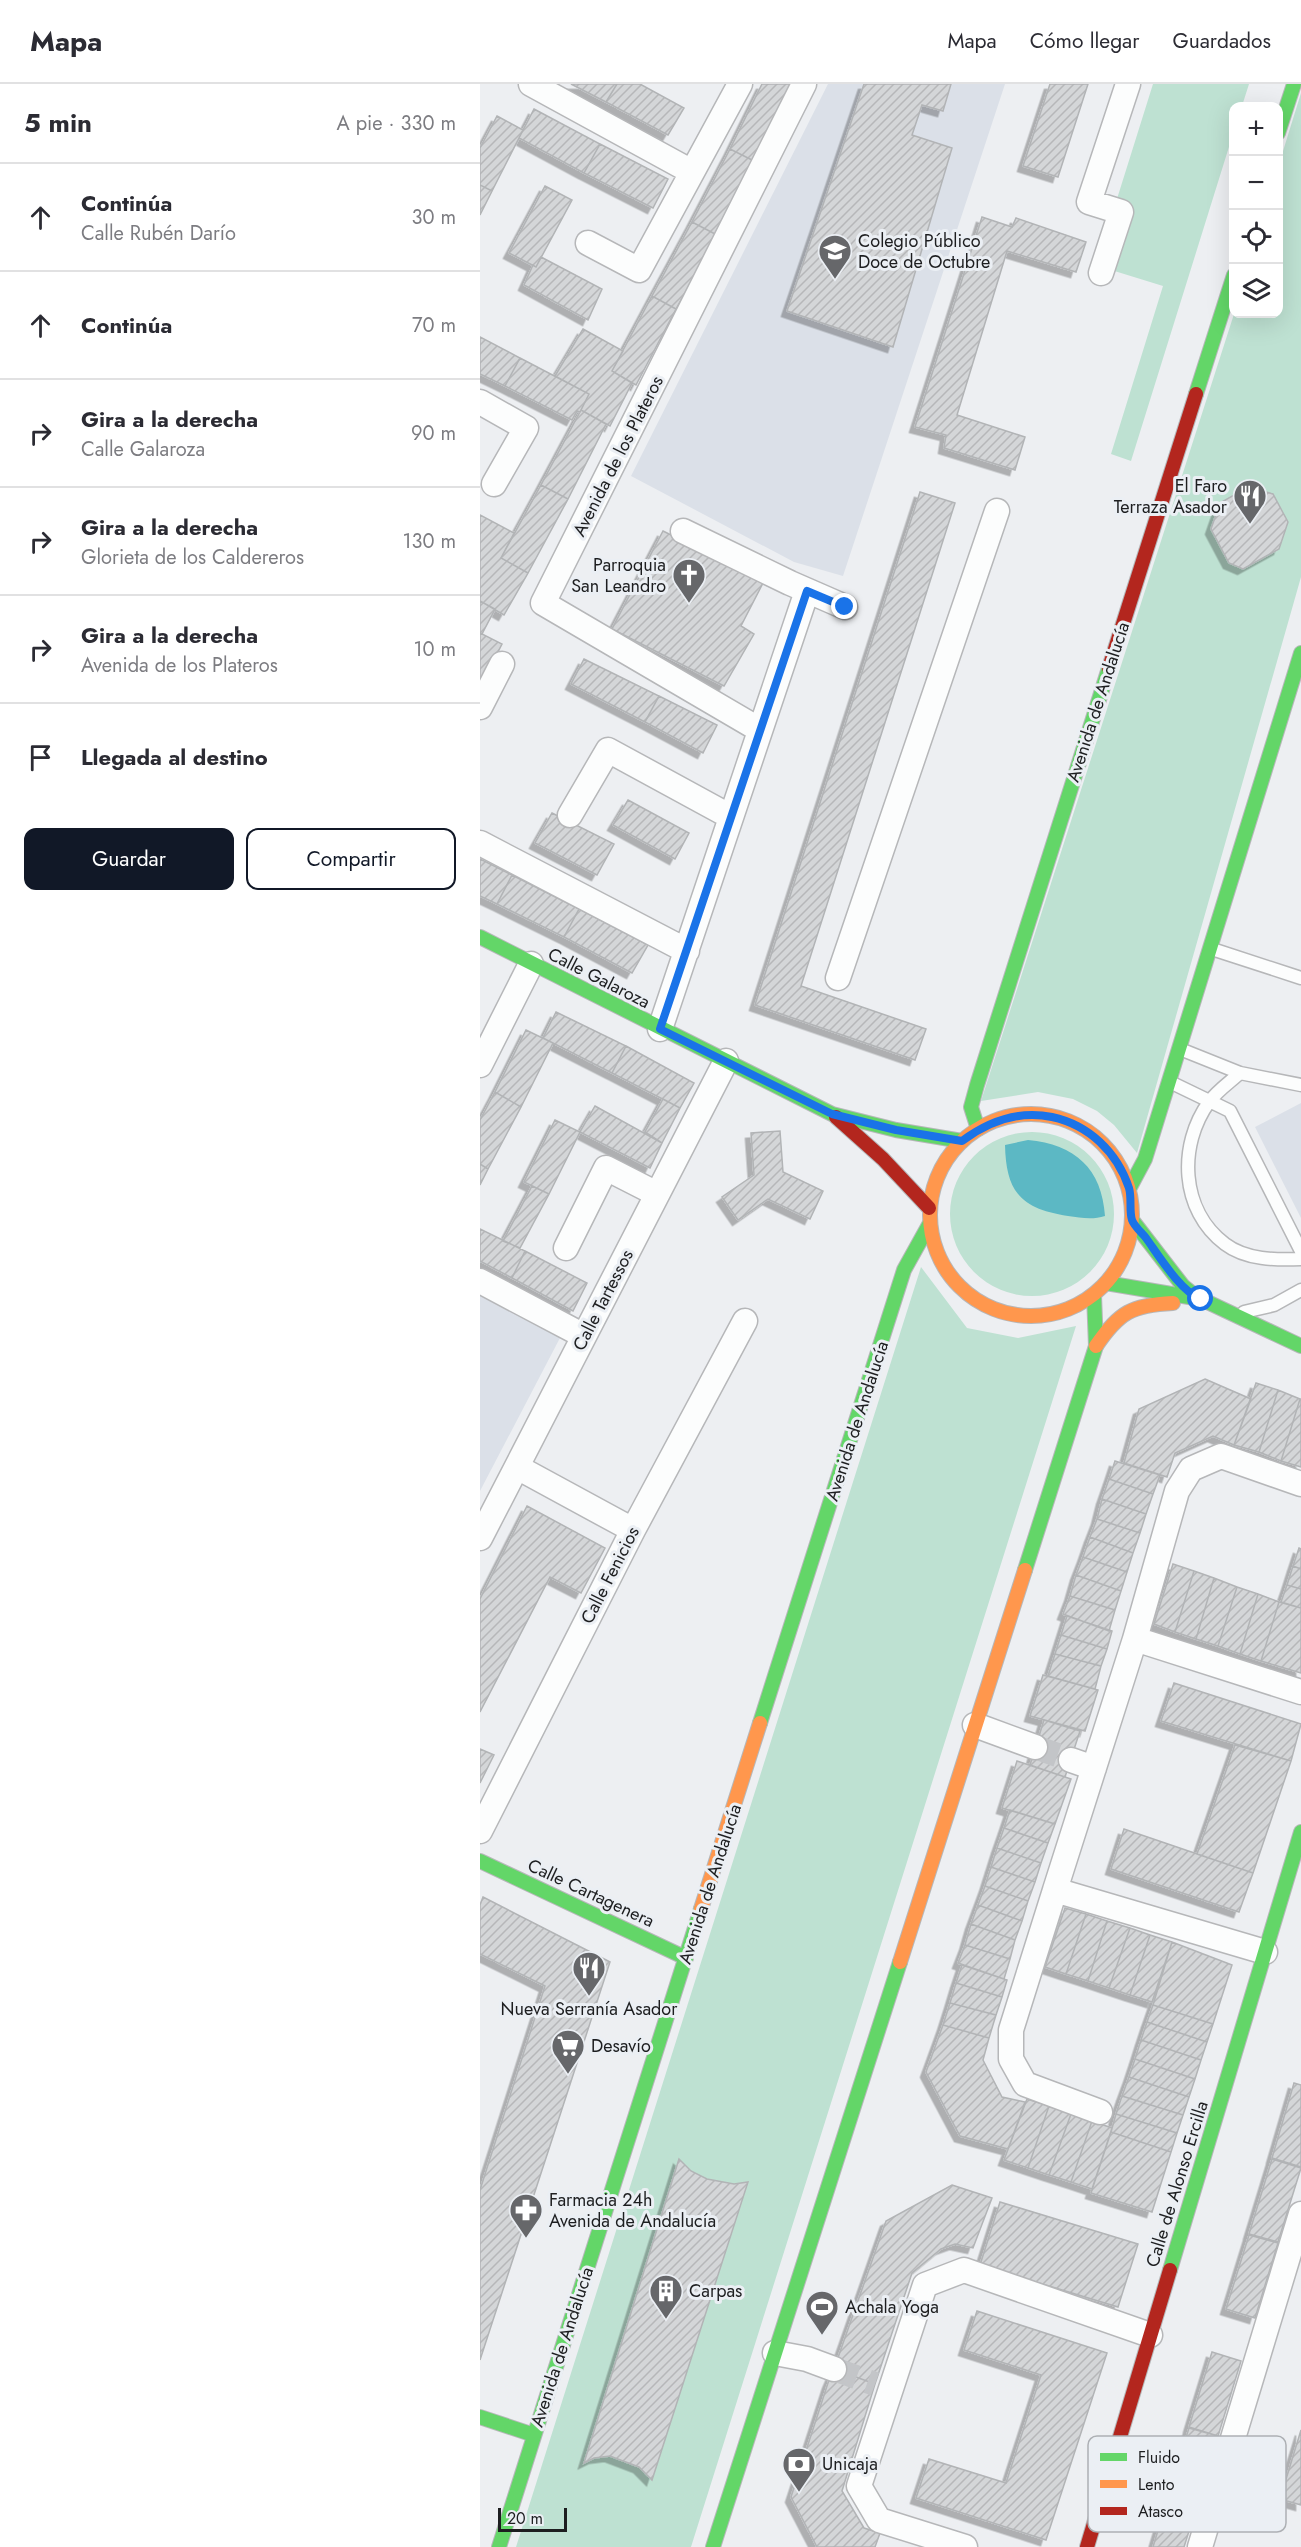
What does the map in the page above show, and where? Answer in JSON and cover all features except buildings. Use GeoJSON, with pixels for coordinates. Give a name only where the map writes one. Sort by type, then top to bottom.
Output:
{"type":"FeatureCollection","features":[{"type":"Feature","properties":{"kind":"main road"},"geometry":{"type":"LineString","coordinates":[[1283,118],[1294,84]]}},
{"type":"Feature","properties":{"kind":"main road","name":"Avenida de Andalucía"},"geometry":{"type":"LineString","coordinates":[[978,1129],[970,1107],[1229,288]]}},
{"type":"Feature","properties":{"kind":"main road"},"geometry":{"type":"LineString","coordinates":[[1129,1189],[1145,1159],[1301,653]]}},
{"type":"Feature","properties":{"kind":"main road","name":"Calle Galaroza"},"geometry":{"type":"LineString","coordinates":[[480,937],[832,1114],[896,1130],[962,1141]]}},
{"type":"Feature","properties":{"kind":"main road","name":"Calle Galaroza"},"geometry":{"type":"LineString","coordinates":[[832,1114],[884,1159],[929,1208]]}},
{"type":"Feature","properties":{"kind":"main road"},"geometry":{"type":"LineString","coordinates":[[1038,1114],[1068,1121],[1095,1137],[1116,1160],[1129,1189],[1132,1220],[1125,1254],[1106,1283],[1094,1294],[1066,1310],[1036,1316],[1006,1313],[986,1305],[977,1301],[954,1281],[937,1255],[929,1225],[929,1208],[939,1171],[962,1141],[978,1129],[1007,1117],[1038,1114]]}},
{"type":"Feature","properties":{"kind":"main road"},"geometry":{"type":"LineString","coordinates":[[1132,1220],[1183,1286],[1198,1298],[1301,1346]]}},
{"type":"Feature","properties":{"kind":"main road","name":"Avenida de Andalucía"},"geometry":{"type":"LineString","coordinates":[[499,2547],[904,1270],[929,1225]]}},
{"type":"Feature","properties":{"kind":"main road"},"geometry":{"type":"LineString","coordinates":[[1106,1283],[1198,1298]]}},
{"type":"Feature","properties":{"kind":"main road"},"geometry":{"type":"LineString","coordinates":[[1094,1294],[1096,1346]]}},
{"type":"Feature","properties":{"kind":"main road"},"geometry":{"type":"LineString","coordinates":[[713,2547],[1096,1346],[1114,1319],[1131,1308],[1198,1298]]}},
{"type":"Feature","properties":{"kind":"main road","name":"Calle de Alonso Ercilla"},"geometry":{"type":"LineString","coordinates":[[1120,2436],[1301,1832]]}},
{"type":"Feature","properties":{"kind":"main road","name":"Calle Cartagenera"},"geometry":{"type":"LineString","coordinates":[[480,1861],[686,1959]]}},
{"type":"Feature","properties":{"kind":"main road"},"geometry":{"type":"LineString","coordinates":[[480,2417],[534,2435]]}},
{"type":"Feature","properties":{"kind":"main road","name":"Calle de Alonso Ercilla"},"geometry":{"type":"LineString","coordinates":[[1087,2547],[1091,2532]]}},
{"type":"Feature","properties":{"kind":"street"},"geometry":{"type":"LineString","coordinates":[[531,84],[692,172]]}},
{"type":"Feature","properties":{"kind":"street"},"geometry":{"type":"LineString","coordinates":[[588,243],[639,270],[740,84]]}},
{"type":"Feature","properties":{"kind":"street","name":"Avenida de los Plateros"},"geometry":{"type":"LineString","coordinates":[[760,730],[543,603],[804,84]]}},
{"type":"Feature","properties":{"kind":"street"},"geometry":{"type":"LineString","coordinates":[[1101,273],[1121,212],[1089,202],[1128,84]]}},
{"type":"Feature","properties":{"kind":"street"},"geometry":{"type":"LineString","coordinates":[[480,402],[526,428],[494,484]]}},
{"type":"Feature","properties":{"kind":"street"},"geometry":{"type":"LineString","coordinates":[[838,978],[997,511]]}},
{"type":"Feature","properties":{"kind":"street"},"geometry":{"type":"LineString","coordinates":[[683,531],[845,607]]}},
{"type":"Feature","properties":{"kind":"street"},"geometry":{"type":"LineString","coordinates":[[660,1029],[807,591]]}},
{"type":"Feature","properties":{"kind":"street"},"geometry":{"type":"LineString","coordinates":[[480,706],[502,664]]}},
{"type":"Feature","properties":{"kind":"street"},"geometry":{"type":"LineString","coordinates":[[570,815],[608,750],[731,817]]}},
{"type":"Feature","properties":{"kind":"street"},"geometry":{"type":"LineString","coordinates":[[480,843],[687,951]]}},
{"type":"Feature","properties":{"kind":"street"},"geometry":{"type":"LineString","coordinates":[[480,1065],[531,964]]}},
{"type":"Feature","properties":{"kind":"street","name":"Calle Tartessos"},"geometry":{"type":"LineString","coordinates":[[480,1538],[726,1061]]}},
{"type":"Feature","properties":{"kind":"street"},"geometry":{"type":"LineString","coordinates":[[566,1248],[606,1168],[657,1194]]}},
{"type":"Feature","properties":{"kind":"street"},"geometry":{"type":"LineString","coordinates":[[480,1281],[584,1336]]}},
{"type":"Feature","properties":{"kind":"street","name":"Calle Fenicios"},"geometry":{"type":"LineString","coordinates":[[480,1831],[633,1530],[745,1321]]}},
{"type":"Feature","properties":{"kind":"street"},"geometry":{"type":"LineString","coordinates":[[1100,2112],[1025,2084],[1011,2059],[1011,2030],[1135,1639],[1178,1491],[1191,1469],[1221,1456],[1301,1484]]}},
{"type":"Feature","properties":{"kind":"street"},"geometry":{"type":"LineString","coordinates":[[517,1467],[633,1530]]}},
{"type":"Feature","properties":{"kind":"street"},"geometry":{"type":"LineString","coordinates":[[1135,1639],[1301,1692]]}},
{"type":"Feature","properties":{"kind":"street"},"geometry":{"type":"LineString","coordinates":[[975,1725],[1035,1747]]}},
{"type":"Feature","properties":{"kind":"street"},"geometry":{"type":"LineString","coordinates":[[1071,1760],[1094,1768]]}},
{"type":"Feature","properties":{"kind":"street"},"geometry":{"type":"LineString","coordinates":[[1055,1890],[1265,1952]]}},
{"type":"Feature","properties":{"kind":"street"},"geometry":{"type":"LineString","coordinates":[[1234,2436],[1301,2214]]}},
{"type":"Feature","properties":{"kind":"street"},"geometry":{"type":"LineString","coordinates":[[965,2547],[879,2520],[859,2486],[883,2387],[925,2285],[964,2270],[1150,2335]]}},
{"type":"Feature","properties":{"kind":"street"},"geometry":{"type":"LineString","coordinates":[[775,2353],[834,2369]]}},
{"type":"Feature","properties":{"kind":"street"},"geometry":{"type":"LineString","coordinates":[[1200,2547],[1205,2532]]}},
{"type":"Feature","properties":{"kind":"lane"},"geometry":{"type":"LineString","coordinates":[[1210,948],[1301,978]]}},
{"type":"Feature","properties":{"kind":"lane"},"geometry":{"type":"LineString","coordinates":[[1180,1049],[1240,1073],[1301,1085]]}},
{"type":"Feature","properties":{"kind":"lane"},"geometry":{"type":"LineString","coordinates":[[1240,1073],[1209,1102],[1191,1140],[1186,1174],[1197,1208],[1209,1227],[1226,1245],[1270,1260],[1301,1258]]}},
{"type":"Feature","properties":{"kind":"lane"},"geometry":{"type":"LineString","coordinates":[[1169,1082],[1230,1111],[1301,1251]]}},
{"type":"Feature","properties":{"kind":"lane"},"geometry":{"type":"LineString","coordinates":[[1233,1314],[1274,1305],[1301,1290]]}},
{"type":"Feature","properties":{"kind":"shaded area","name":"Colegio Público Doce de Octubre"},"geometry":{"type":"Polygon","coordinates":[[[828,84],[1005,84],[843,576],[794,562],[631,476],[828,84]]]}},
{"type":"Feature","properties":{"kind":"shaded area"},"geometry":{"type":"Polygon","coordinates":[[[1301,1103],[1301,1218],[1255,1127],[1301,1103]]]}},
{"type":"Feature","properties":{"kind":"shaded area"},"geometry":{"type":"Polygon","coordinates":[[[480,1294],[561,1336],[480,1491],[480,1294]]]}},
{"type":"Feature","properties":{"kind":"green space"},"geometry":{"type":"Polygon","coordinates":[[[1153,84],[1249,84],[1243,102],[1229,102],[1229,147],[1131,461],[1111,454],[1163,286],[1108,269],[1116,202],[1153,84]]]}},
{"type":"Feature","properties":{"kind":"green space"},"geometry":{"type":"Polygon","coordinates":[[[1301,93],[1301,577],[1137,1153],[1114,1125],[1097,1111],[1073,1099],[1038,1092],[981,1101],[1233,318],[1283,318],[1283,151],[1301,93]]]}},
{"type":"Feature","properties":{"kind":"green space"},"geometry":{"type":"Polygon","coordinates":[[[1032,1132],[1063,1139],[1090,1156],[1107,1183],[1114,1214],[1107,1245],[1090,1272],[1063,1289],[1032,1296],[1001,1289],[974,1272],[957,1245],[950,1214],[957,1183],[974,1156],[1001,1139],[1032,1132]]]}},
{"type":"Feature","properties":{"kind":"green space"},"geometry":{"type":"Polygon","coordinates":[[[921,1267],[967,1328],[1018,1338],[1076,1326],[691,2547],[516,2547],[921,1267]]]}},
{"type":"Feature","properties":{"kind":"water"},"geometry":{"type":"Polygon","coordinates":[[[1028,1140],[1059,1147],[1072,1153],[1083,1162],[1092,1172],[1098,1185],[1105,1216],[1087,1218],[1052,1213],[1038,1209],[1019,1195],[1009,1175],[1005,1145],[1028,1140]]]}},
{"type":"Feature","properties":{"kind":"tunnel"},"geometry":{"type":"LineString","coordinates":[[1035,1747],[1071,1760]]}},
{"type":"Feature","properties":{"kind":"tunnel"},"geometry":{"type":"LineString","coordinates":[[834,2369],[875,2384]]}},
{"type":"Feature","properties":{"kind":"traffic: fast"},"geometry":{"type":"LineString","coordinates":[[1283,118],[1294,84]]}},
{"type":"Feature","properties":{"kind":"traffic: fast"},"geometry":{"type":"LineString","coordinates":[[1196,394],[1229,291]]}},
{"type":"Feature","properties":{"kind":"traffic: fast"},"geometry":{"type":"LineString","coordinates":[[1129,1189],[1145,1159],[1301,653]]}},
{"type":"Feature","properties":{"kind":"traffic: fast"},"geometry":{"type":"LineString","coordinates":[[978,1129],[971,1107],[977,1085],[1109,668]]}},
{"type":"Feature","properties":{"kind":"traffic: fast"},"geometry":{"type":"LineString","coordinates":[[480,937],[832,1114],[896,1130],[962,1141]]}},
{"type":"Feature","properties":{"kind":"traffic: fast"},"geometry":{"type":"LineString","coordinates":[[1132,1220],[1183,1286],[1198,1298]]}},
{"type":"Feature","properties":{"kind":"traffic: fast"},"geometry":{"type":"LineString","coordinates":[[760,1723],[904,1270],[929,1225]]}},
{"type":"Feature","properties":{"kind":"traffic: fast"},"geometry":{"type":"LineString","coordinates":[[1106,1283],[1201,1299],[1301,1346]]}},
{"type":"Feature","properties":{"kind":"traffic: fast"},"geometry":{"type":"LineString","coordinates":[[1025,1570],[1096,1346],[1094,1295]]}},
{"type":"Feature","properties":{"kind":"traffic: fast"},"geometry":{"type":"LineString","coordinates":[[1170,2270],[1301,1832]]}},
{"type":"Feature","properties":{"kind":"traffic: fast"},"geometry":{"type":"LineString","coordinates":[[480,1861],[686,1958]]}},
{"type":"Feature","properties":{"kind":"traffic: fast"},"geometry":{"type":"LineString","coordinates":[[499,2547],[701,1909]]}},
{"type":"Feature","properties":{"kind":"traffic: fast"},"geometry":{"type":"LineString","coordinates":[[713,2547],[900,1962]]}},
{"type":"Feature","properties":{"kind":"traffic: fast"},"geometry":{"type":"LineString","coordinates":[[480,2417],[534,2435]]}},
{"type":"Feature","properties":{"kind":"traffic: slow"},"geometry":{"type":"LineString","coordinates":[[1031,1114],[1051,1116],[1070,1122],[1087,1131],[1109,1151],[1124,1176],[1130,1195],[1132,1215],[1130,1235],[1124,1254],[1115,1271],[1095,1293],[1070,1308],[1051,1314],[1031,1316],[1011,1314],[992,1308],[975,1299],[953,1279],[938,1254],[932,1235],[930,1215],[932,1195],[938,1176],[947,1159],[967,1137],[992,1122],[1011,1116],[1031,1114]]}},
{"type":"Feature","properties":{"kind":"traffic: slow"},"geometry":{"type":"LineString","coordinates":[[1096,1346],[1112,1325],[1128,1313],[1147,1306],[1173,1303]]}},
{"type":"Feature","properties":{"kind":"traffic: slow"},"geometry":{"type":"LineString","coordinates":[[900,1962],[1025,1570]]}},
{"type":"Feature","properties":{"kind":"traffic: slow"},"geometry":{"type":"LineString","coordinates":[[701,1909],[760,1723]]}},
{"type":"Feature","properties":{"kind":"traffic: jam"},"geometry":{"type":"LineString","coordinates":[[1109,668],[1196,394]]}},
{"type":"Feature","properties":{"kind":"traffic: jam"},"geometry":{"type":"LineString","coordinates":[[836,1117],[883,1159],[929,1208]]}},
{"type":"Feature","properties":{"kind":"traffic: jam"},"geometry":{"type":"LineString","coordinates":[[1120,2436],[1170,2270]]}},
{"type":"Feature","properties":{"kind":"traffic: jam"},"geometry":{"type":"LineString","coordinates":[[1087,2547],[1091,2532]]}},
{"type":"Feature","properties":{"kind":"place","name":"Colegio Público Doce de Octubre"},"geometry":{"type":"Point","coordinates":[835,280]}},
{"type":"Feature","properties":{"kind":"place","name":"El Faro Terraza Asador"},"geometry":{"type":"Point","coordinates":[1250,525]}},
{"type":"Feature","properties":{"kind":"place","name":"Parroquia San Leandro"},"geometry":{"type":"Point","coordinates":[689,604]}},
{"type":"Feature","properties":{"kind":"place","name":"Nueva Serranía Asador"},"geometry":{"type":"Point","coordinates":[589,1997]}},
{"type":"Feature","properties":{"kind":"place","name":"Desavío"},"geometry":{"type":"Point","coordinates":[568,2075]}},
{"type":"Feature","properties":{"kind":"place","name":"Farmacia 24h Avenida de Andalucía"},"geometry":{"type":"Point","coordinates":[526,2239]}},
{"type":"Feature","properties":{"kind":"place","name":"Carpas"},"geometry":{"type":"Point","coordinates":[666,2320]}},
{"type":"Feature","properties":{"kind":"place","name":"Achala Yoga"},"geometry":{"type":"Point","coordinates":[822,2336]}},
{"type":"Feature","properties":{"kind":"place","name":"Unicaja"},"geometry":{"type":"Point","coordinates":[799,2493]}},
{"type":"Feature","properties":{"kind":"route"},"geometry":{"type":"LineString","coordinates":[[845,607],[807,591],[660,1029],[832,1114],[896,1130],[962,1141],[978,1129],[1007,1117],[1038,1114],[1068,1121],[1095,1137],[1116,1160],[1129,1189],[1132,1220],[1183,1286],[1201,1299]]}}]}
